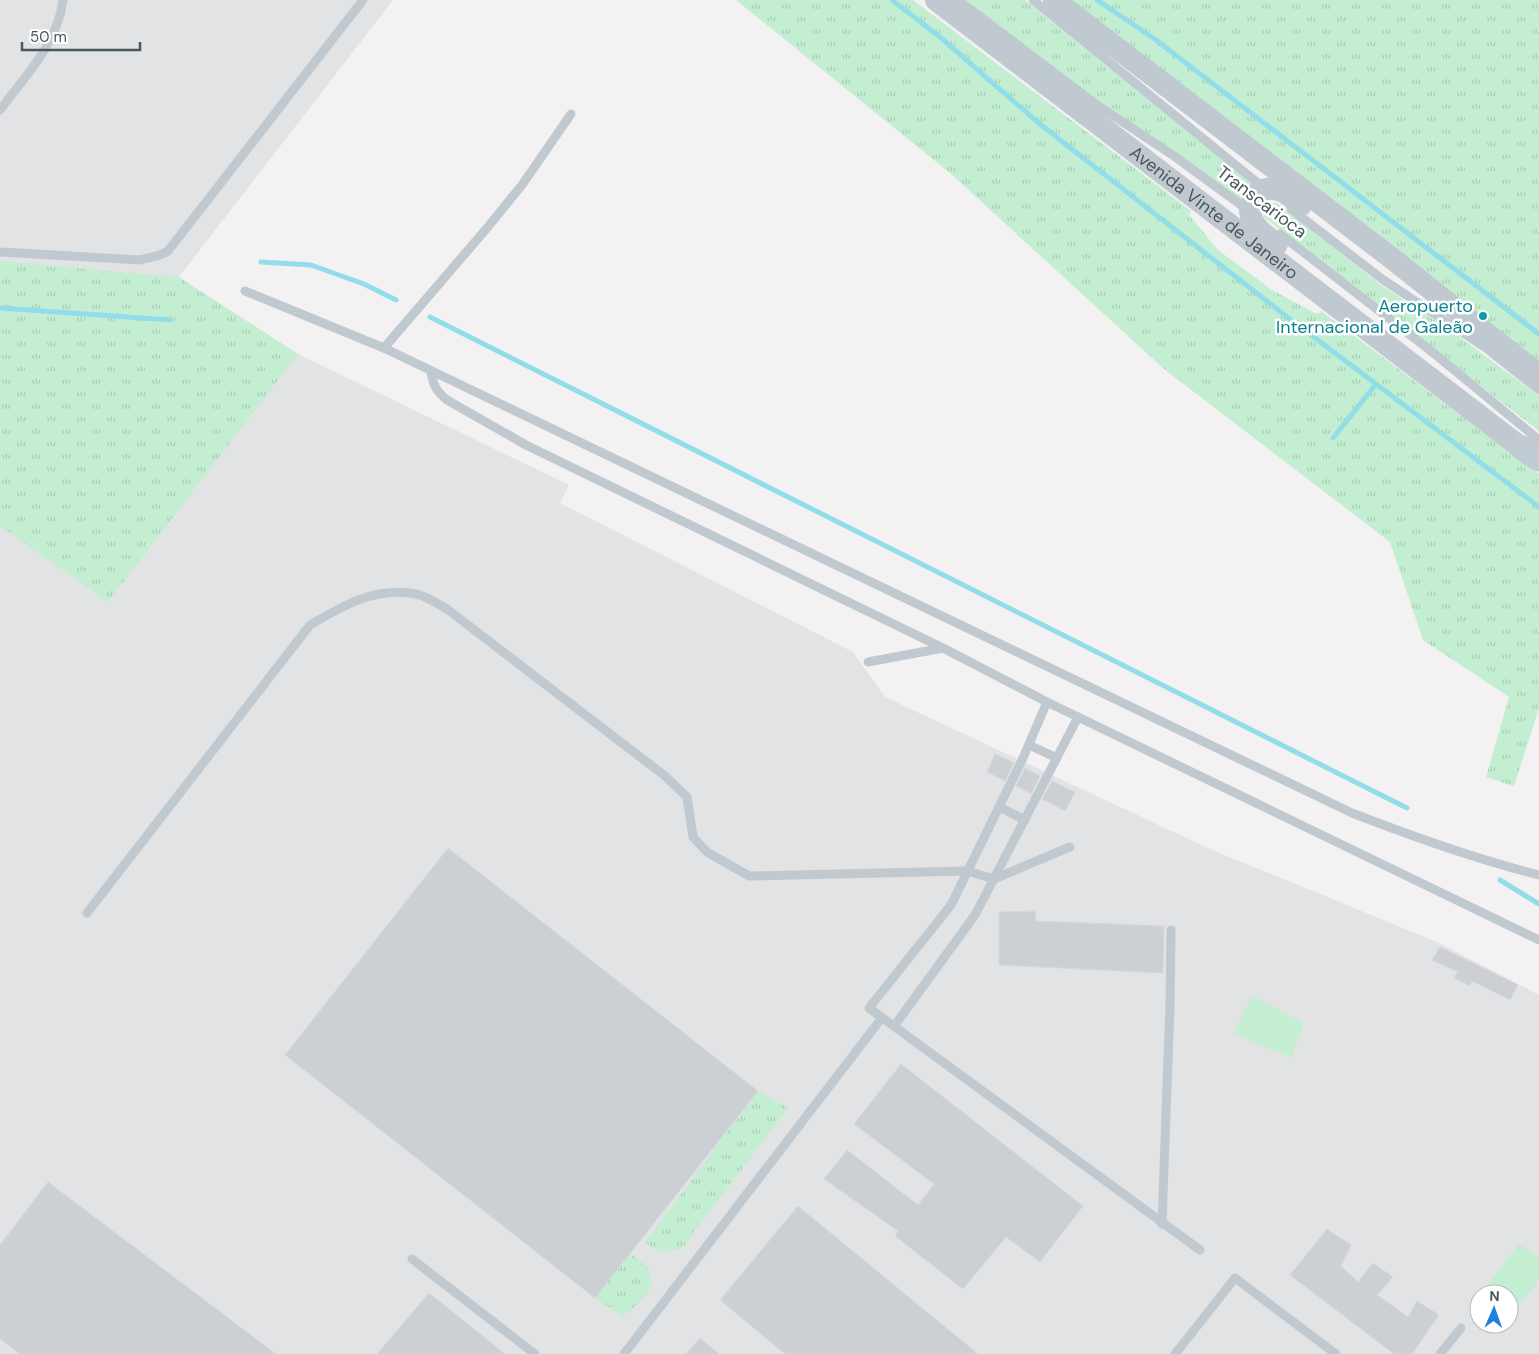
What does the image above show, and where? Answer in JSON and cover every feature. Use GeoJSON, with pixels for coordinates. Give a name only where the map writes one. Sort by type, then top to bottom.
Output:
{"type":"FeatureCollection","features":[{"type":"Feature","properties":{"kind":"street","name":"Avenida Vinte de Janeiro"},"geometry":{"type":"LineString","coordinates":[[936,0],[1350,318],[1535,452]]}},
{"type":"Feature","properties":{"kind":"street"},"geometry":{"type":"LineString","coordinates":[[1054,0],[1394,260],[1539,375]]}},
{"type":"Feature","properties":{"kind":"street"},"geometry":{"type":"LineString","coordinates":[[1350,318],[1296,260],[1256,227],[1249,210],[1252,197],[1266,189],[1280,190],[1330,227],[1394,260]]}},
{"type":"Feature","properties":{"kind":"lane"},"geometry":{"type":"LineString","coordinates":[[0,110],[56,32],[63,0]]}},
{"type":"Feature","properties":{"kind":"lane"},"geometry":{"type":"LineString","coordinates":[[0,252],[140,260],[155,257],[168,251],[363,0]]}},
{"type":"Feature","properties":{"kind":"lane","name":"Transcarioca"},"geometry":{"type":"LineString","coordinates":[[958,0],[1100,107],[1174,156],[1249,210],[1436,355],[1535,452]]}},
{"type":"Feature","properties":{"kind":"lane","name":"Transcarioca"},"geometry":{"type":"LineString","coordinates":[[1033,0],[1266,189],[1382,279],[1486,348],[1539,390]]}},
{"type":"Feature","properties":{"kind":"lane"},"geometry":{"type":"LineString","coordinates":[[384,348],[522,185],[571,114]]}},
{"type":"Feature","properties":{"kind":"lane"},"geometry":{"type":"LineString","coordinates":[[245,291],[384,348],[431,370],[1352,813],[1425,842],[1486,862],[1539,875]]}},
{"type":"Feature","properties":{"kind":"lane"},"geometry":{"type":"LineString","coordinates":[[431,370],[432,383],[436,390],[466,413],[526,445],[943,648],[1046,702],[1539,940]]}},
{"type":"Feature","properties":{"kind":"lane"},"geometry":{"type":"LineString","coordinates":[[87,913],[310,625],[347,603],[382,593],[416,594],[447,609],[649,764],[687,797],[692,837],[708,852],[748,876],[967,871],[994,879],[1070,847]]}},
{"type":"Feature","properties":{"kind":"lane"},"geometry":{"type":"LineString","coordinates":[[868,662],[943,648]]}},
{"type":"Feature","properties":{"kind":"lane"},"geometry":{"type":"LineString","coordinates":[[1046,702],[1029,745],[951,905],[869,1008],[881,1019],[895,1025],[1162,1224],[1200,1250]]}},
{"type":"Feature","properties":{"kind":"lane"},"geometry":{"type":"LineString","coordinates":[[895,1025],[975,915],[1078,717]]}},
{"type":"Feature","properties":{"kind":"lane"},"geometry":{"type":"LineString","coordinates":[[1029,745],[1057,758]]}},
{"type":"Feature","properties":{"kind":"lane"},"geometry":{"type":"LineString","coordinates":[[999,807],[1025,820]]}},
{"type":"Feature","properties":{"kind":"lane"},"geometry":{"type":"LineString","coordinates":[[1162,1224],[1171,930]]}},
{"type":"Feature","properties":{"kind":"lane"},"geometry":{"type":"LineString","coordinates":[[624,1354],[881,1019]]}},
{"type":"Feature","properties":{"kind":"lane"},"geometry":{"type":"LineString","coordinates":[[412,1259],[535,1354]]}},
{"type":"Feature","properties":{"kind":"lane"},"geometry":{"type":"LineString","coordinates":[[1175,1354],[1234,1278],[1336,1354]]}},
{"type":"Feature","properties":{"kind":"lane"},"geometry":{"type":"LineString","coordinates":[[1440,1354],[1461,1328]]}},
{"type":"Feature","properties":{"kind":"shaded area"},"geometry":{"type":"Polygon","coordinates":[[[0,0],[393,0],[179,277],[298,354],[569,485],[560,503],[853,652],[885,697],[1210,849],[1437,942],[1539,995],[1539,1354],[0,1354],[0,0]]]}},
{"type":"Feature","properties":{"kind":"green space"},"geometry":{"type":"Polygon","coordinates":[[[736,0],[913,0],[1191,211],[1189,215],[1218,250],[1272,290],[1317,314],[1321,311],[1539,474],[1539,708],[1514,786],[1486,777],[1509,697],[1423,640],[1390,542],[1164,369],[950,173],[736,0]]]}},
{"type":"Feature","properties":{"kind":"green space"},"geometry":{"type":"Polygon","coordinates":[[[965,0],[1025,0],[1253,184],[1242,195],[1240,200],[1187,160],[1107,107],[965,0]]]}},
{"type":"Feature","properties":{"kind":"green space"},"geometry":{"type":"Polygon","coordinates":[[[1065,0],[1539,0],[1539,363],[1065,0]]]}},
{"type":"Feature","properties":{"kind":"green space"},"geometry":{"type":"Polygon","coordinates":[[[1268,203],[1277,203],[1381,285],[1453,332],[1539,396],[1539,431],[1264,217],[1263,209],[1268,203]]]}},
{"type":"Feature","properties":{"kind":"green space"},"geometry":{"type":"Polygon","coordinates":[[[0,261],[178,277],[298,354],[108,602],[0,526],[0,261]]]}},
{"type":"Feature","properties":{"kind":"green space"},"geometry":{"type":"Polygon","coordinates":[[[1252,996],[1304,1023],[1291,1058],[1234,1033],[1252,996]]]}},
{"type":"Feature","properties":{"kind":"green space"},"geometry":{"type":"Polygon","coordinates":[[[758,1091],[788,1108],[682,1248],[662,1251],[654,1249],[645,1242],[758,1091]]]}},
{"type":"Feature","properties":{"kind":"green space"},"geometry":{"type":"Polygon","coordinates":[[[1519,1244],[1539,1257],[1539,1280],[1519,1306],[1519,1284],[1489,1284],[1519,1244]]]}},
{"type":"Feature","properties":{"kind":"green space"},"geometry":{"type":"Polygon","coordinates":[[[630,1254],[647,1265],[652,1287],[638,1304],[623,1316],[595,1298],[630,1254]]]}},
{"type":"Feature","properties":{"kind":"building"},"geometry":{"type":"Polygon","coordinates":[[[995,754],[1014,763],[1005,781],[987,772],[995,754]]]}},
{"type":"Feature","properties":{"kind":"building"},"geometry":{"type":"Polygon","coordinates":[[[1025,768],[1040,776],[1031,794],[1016,786],[1025,768]]]}},
{"type":"Feature","properties":{"kind":"building"},"geometry":{"type":"Polygon","coordinates":[[[1052,781],[1075,792],[1065,811],[1042,799],[1052,781]]]}},
{"type":"Feature","properties":{"kind":"building"},"geometry":{"type":"Polygon","coordinates":[[[448,848],[758,1091],[595,1298],[285,1055],[448,848]]]}},
{"type":"Feature","properties":{"kind":"building"},"geometry":{"type":"Polygon","coordinates":[[[1035,911],[1036,921],[1164,926],[1163,973],[999,965],[999,912],[1035,911]]]}},
{"type":"Feature","properties":{"kind":"building"},"geometry":{"type":"Polygon","coordinates":[[[1440,947],[1518,985],[1510,1000],[1472,981],[1470,986],[1454,978],[1458,972],[1432,960],[1440,947]]]}},
{"type":"Feature","properties":{"kind":"building"},"geometry":{"type":"Polygon","coordinates":[[[901,1064],[1083,1206],[1040,1262],[1006,1237],[963,1289],[895,1236],[898,1231],[824,1179],[847,1150],[918,1205],[934,1184],[854,1124],[901,1064]]]}},
{"type":"Feature","properties":{"kind":"building"},"geometry":{"type":"Polygon","coordinates":[[[48,1182],[276,1354],[20,1354],[0,1339],[0,1245],[48,1182]]]}},
{"type":"Feature","properties":{"kind":"building"},"geometry":{"type":"Polygon","coordinates":[[[798,1206],[978,1354],[785,1354],[720,1300],[798,1206]]]}},
{"type":"Feature","properties":{"kind":"building"},"geometry":{"type":"Polygon","coordinates":[[[1327,1229],[1351,1245],[1341,1266],[1358,1282],[1373,1263],[1393,1277],[1377,1295],[1408,1317],[1417,1301],[1439,1315],[1412,1354],[1394,1354],[1290,1275],[1327,1229]]]}},
{"type":"Feature","properties":{"kind":"building"},"geometry":{"type":"Polygon","coordinates":[[[429,1293],[505,1354],[377,1354],[429,1293]]]}},
{"type":"Feature","properties":{"kind":"building"},"geometry":{"type":"Polygon","coordinates":[[[700,1338],[719,1354],[686,1354],[700,1338]]]}},
{"type":"Feature","properties":{"kind":"waterway"},"geometry":{"type":"LineString","coordinates":[[892,0],[940,37],[1041,125],[1282,313],[1539,507]]}},
{"type":"Feature","properties":{"kind":"waterway"},"geometry":{"type":"LineString","coordinates":[[1097,0],[1156,40],[1539,334]]}},
{"type":"Feature","properties":{"kind":"waterway"},"geometry":{"type":"LineString","coordinates":[[261,262],[311,265],[364,284],[396,300]]}},
{"type":"Feature","properties":{"kind":"waterway"},"geometry":{"type":"LineString","coordinates":[[0,308],[170,320]]}},
{"type":"Feature","properties":{"kind":"waterway"},"geometry":{"type":"LineString","coordinates":[[430,317],[1407,808]]}},
{"type":"Feature","properties":{"kind":"waterway"},"geometry":{"type":"LineString","coordinates":[[1333,438],[1376,384]]}},
{"type":"Feature","properties":{"kind":"waterway"},"geometry":{"type":"LineString","coordinates":[[1500,880],[1539,904]]}},
{"type":"Feature","properties":{"kind":"place","name":"Aeropuerto Internacional de Galeão"},"geometry":{"type":"Point","coordinates":[1483,316]}}]}
